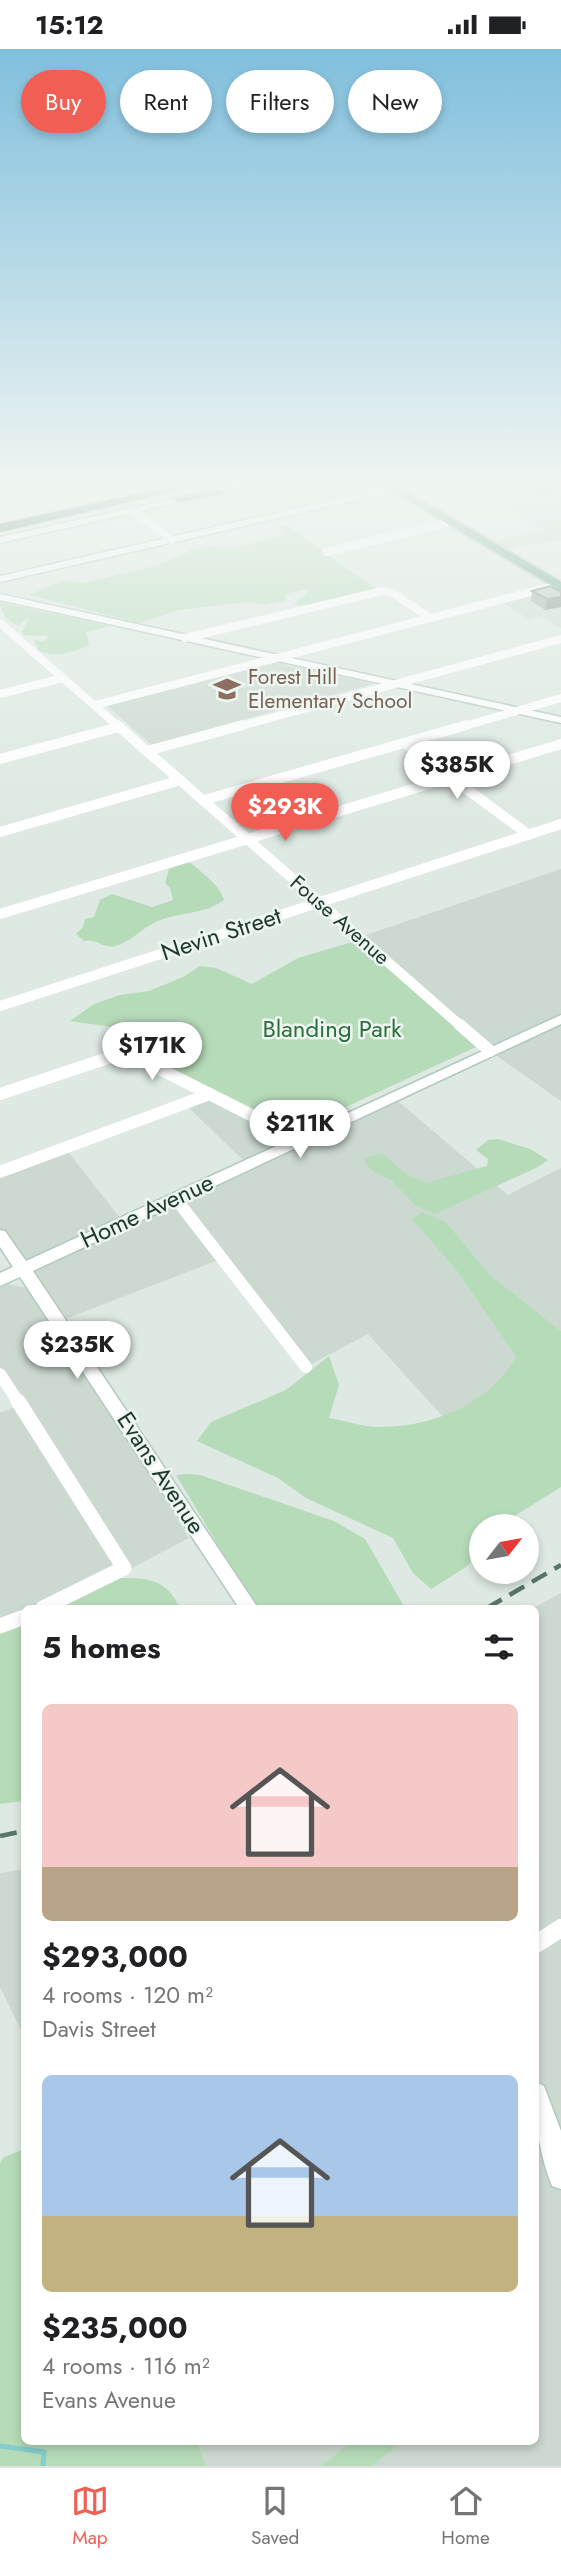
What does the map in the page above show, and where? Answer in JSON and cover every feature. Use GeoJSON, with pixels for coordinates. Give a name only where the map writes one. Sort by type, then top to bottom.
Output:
{"type":"FeatureCollection","features":[{"type":"Feature","properties":{"kind":"street"},"geometry":{"type":"LineString","coordinates":[[8,599],[561,720]]}},
{"type":"Feature","properties":{"kind":"street"},"geometry":{"type":"LineString","coordinates":[[185,638],[350,599]]}},
{"type":"Feature","properties":{"kind":"street"},"geometry":{"type":"LineString","coordinates":[[402,599],[430,618]]}},
{"type":"Feature","properties":{"kind":"street"},"geometry":{"type":"LineString","coordinates":[[95,705],[507,599]]}},
{"type":"Feature","properties":{"kind":"street","name":"Fouse Avenue"},"geometry":{"type":"LineString","coordinates":[[0,623],[490,1051]]}},
{"type":"Feature","properties":{"kind":"street"},"geometry":{"type":"LineString","coordinates":[[0,636],[12,633]]}},
{"type":"Feature","properties":{"kind":"street"},"geometry":{"type":"LineString","coordinates":[[147,751],[561,639]]}},
{"type":"Feature","properties":{"kind":"street"},"geometry":{"type":"LineString","coordinates":[[0,694],[64,678]]}},
{"type":"Feature","properties":{"kind":"street"},"geometry":{"type":"LineString","coordinates":[[204,800],[561,698]]}},
{"type":"Feature","properties":{"kind":"street"},"geometry":{"type":"LineString","coordinates":[[0,759],[119,727]]}},
{"type":"Feature","properties":{"kind":"street"},"geometry":{"type":"LineString","coordinates":[[404,743],[529,835]]}},
{"type":"Feature","properties":{"kind":"street"},"geometry":{"type":"LineString","coordinates":[[0,913],[561,744]]}},
{"type":"Feature","properties":{"kind":"street"},"geometry":{"type":"LineString","coordinates":[[0,832],[181,780]]}},
{"type":"Feature","properties":{"kind":"street","name":"Nevin Street"},"geometry":{"type":"LineString","coordinates":[[0,1006],[561,824]]}},
{"type":"Feature","properties":{"kind":"street","name":"Home Avenue"},"geometry":{"type":"LineString","coordinates":[[0,1280],[561,1019]]}},
{"type":"Feature","properties":{"kind":"street"},"geometry":{"type":"LineString","coordinates":[[0,1094],[110,1055],[126,1052],[300,1140]]}},
{"type":"Feature","properties":{"kind":"street"},"geometry":{"type":"LineString","coordinates":[[0,1173],[210,1094]]}},
{"type":"Feature","properties":{"kind":"street"},"geometry":{"type":"LineString","coordinates":[[176,1199],[306,1367]]}},
{"type":"Feature","properties":{"kind":"street","name":"Evans Avenue"},"geometry":{"type":"LineString","coordinates":[[0,1235],[245,1603]]}},
{"type":"Feature","properties":{"kind":"street"},"geometry":{"type":"LineString","coordinates":[[0,1374],[124,1568],[49,1605]]}},
{"type":"Feature","properties":{"kind":"street"},"geometry":{"type":"LineString","coordinates":[[0,1626],[21,1617]]}},
{"type":"Feature","properties":{"kind":"street"},"geometry":{"type":"LineString","coordinates":[[539,1942],[561,1928]]}},
{"type":"Feature","properties":{"kind":"street"},"geometry":{"type":"LineString","coordinates":[[539,2101],[561,2176]]}},
{"type":"Feature","properties":{"kind":"shaded area"},"geometry":{"type":"Polygon","coordinates":[[[520,599],[561,599],[561,628],[541,616],[528,619],[504,603],[520,599]]]}},
{"type":"Feature","properties":{"kind":"shaded area"},"geometry":{"type":"Polygon","coordinates":[[[275,662],[373,684],[152,745],[107,706],[275,662]]]}},
{"type":"Feature","properties":{"kind":"shaded area"},"geometry":{"type":"Polygon","coordinates":[[[561,869],[561,1101],[490,1051],[360,937],[561,869]]]}},
{"type":"Feature","properties":{"kind":"shaded area"},"geometry":{"type":"Polygon","coordinates":[[[210,1094],[300,1140],[391,1095],[508,1195],[561,1168],[561,1331],[490,1275],[445,1221],[421,1212],[412,1219],[457,1271],[516,1357],[504,1377],[475,1401],[443,1417],[368,1334],[306,1367],[221,1259],[60,1321],[0,1235],[0,1172],[66,1149],[123,1222],[247,1164],[185,1104],[210,1094]]]}},
{"type":"Feature","properties":{"kind":"shaded area"},"geometry":{"type":"Polygon","coordinates":[[[8,1284],[26,1288],[38,1295],[189,1538],[62,1605],[21,1605],[21,1623],[0,1632],[0,1413],[23,1404],[0,1368],[0,1287],[8,1284]]]}},
{"type":"Feature","properties":{"kind":"shaded area"},"geometry":{"type":"Polygon","coordinates":[[[561,1593],[561,2466],[372,2466],[398,2445],[539,2445],[539,1605],[561,1593]]]}},
{"type":"Feature","properties":{"kind":"shaded area"},"geometry":{"type":"Polygon","coordinates":[[[21,1870],[21,2030],[0,1987],[0,1873],[21,1870]]]}},
{"type":"Feature","properties":{"kind":"shaded area"},"geometry":{"type":"Polygon","coordinates":[[[198,2445],[348,2445],[320,2466],[206,2466],[198,2445]]]}},
{"type":"Feature","properties":{"kind":"green space"},"geometry":{"type":"Polygon","coordinates":[[[44,599],[286,600],[265,605],[247,602],[179,610],[139,623],[44,599]]]}},
{"type":"Feature","properties":{"kind":"green space"},"geometry":{"type":"Polygon","coordinates":[[[300,599],[343,599],[306,607],[294,604],[300,599]]]}},
{"type":"Feature","properties":{"kind":"green space"},"geometry":{"type":"Polygon","coordinates":[[[0,602],[110,626],[86,632],[89,645],[83,648],[64,653],[44,653],[38,650],[34,640],[44,641],[50,636],[24,635],[22,632],[30,617],[18,626],[14,624],[3,613],[0,602]]]}},
{"type":"Feature","properties":{"kind":"green space"},"geometry":{"type":"Polygon","coordinates":[[[191,863],[219,889],[224,900],[207,909],[161,920],[115,946],[84,941],[76,934],[83,927],[85,919],[94,917],[100,900],[112,894],[152,907],[173,900],[170,888],[165,883],[169,869],[191,863]]]}},
{"type":"Feature","properties":{"kind":"green space","name":"Blanding Park"},"geometry":{"type":"Polygon","coordinates":[[[359,940],[476,1047],[296,1130],[144,1054],[155,1047],[136,1044],[119,1028],[70,1021],[94,1004],[120,995],[149,991],[183,977],[200,966],[216,968],[252,984],[298,958],[359,940]]]}},
{"type":"Feature","properties":{"kind":"green space"},"geometry":{"type":"Polygon","coordinates":[[[498,1139],[530,1149],[548,1160],[435,1214],[416,1206],[392,1181],[370,1169],[364,1159],[382,1153],[406,1174],[426,1183],[487,1166],[488,1159],[476,1150],[488,1140],[498,1139]]]}},
{"type":"Feature","properties":{"kind":"green space"},"geometry":{"type":"Polygon","coordinates":[[[421,1212],[445,1221],[490,1275],[561,1331],[561,1487],[518,1514],[469,1514],[469,1564],[431,1589],[413,1573],[393,1538],[306,1498],[278,1478],[197,1441],[211,1422],[286,1390],[329,1356],[339,1385],[329,1418],[376,1427],[403,1426],[441,1417],[476,1399],[505,1373],[516,1357],[457,1271],[412,1219],[421,1212]]]}},
{"type":"Feature","properties":{"kind":"green space"},"geometry":{"type":"Polygon","coordinates":[[[176,1475],[200,1475],[334,1521],[365,1539],[403,1605],[254,1605],[176,1475]]]}},
{"type":"Feature","properties":{"kind":"green space"},"geometry":{"type":"Polygon","coordinates":[[[110,1578],[142,1579],[159,1584],[167,1589],[178,1605],[61,1605],[110,1578]]]}},
{"type":"Feature","properties":{"kind":"green space"},"geometry":{"type":"Polygon","coordinates":[[[21,1623],[21,1801],[0,1804],[0,1632],[21,1623]]]}},
{"type":"Feature","properties":{"kind":"green space"},"geometry":{"type":"Polygon","coordinates":[[[21,2150],[21,2445],[198,2445],[206,2466],[0,2466],[0,2163],[4,2157],[21,2150]]]}},
{"type":"Feature","properties":{"kind":"green space"},"geometry":{"type":"Polygon","coordinates":[[[348,2445],[398,2445],[372,2466],[320,2466],[348,2445]]]}},
{"type":"Feature","properties":{"kind":"waterway"},"geometry":{"type":"LineString","coordinates":[[0,2446],[44,2452],[43,2466]]}},
{"type":"Feature","properties":{"kind":"railway"},"geometry":{"type":"LineString","coordinates":[[492,1605],[561,1565]]}},
{"type":"Feature","properties":{"kind":"railway"},"geometry":{"type":"LineString","coordinates":[[0,1836],[21,1832]]}},
{"type":"Feature","properties":{"kind":"place","name":"Forest Hill Elementary School"},"geometry":{"type":"Point","coordinates":[227,689]}}]}
